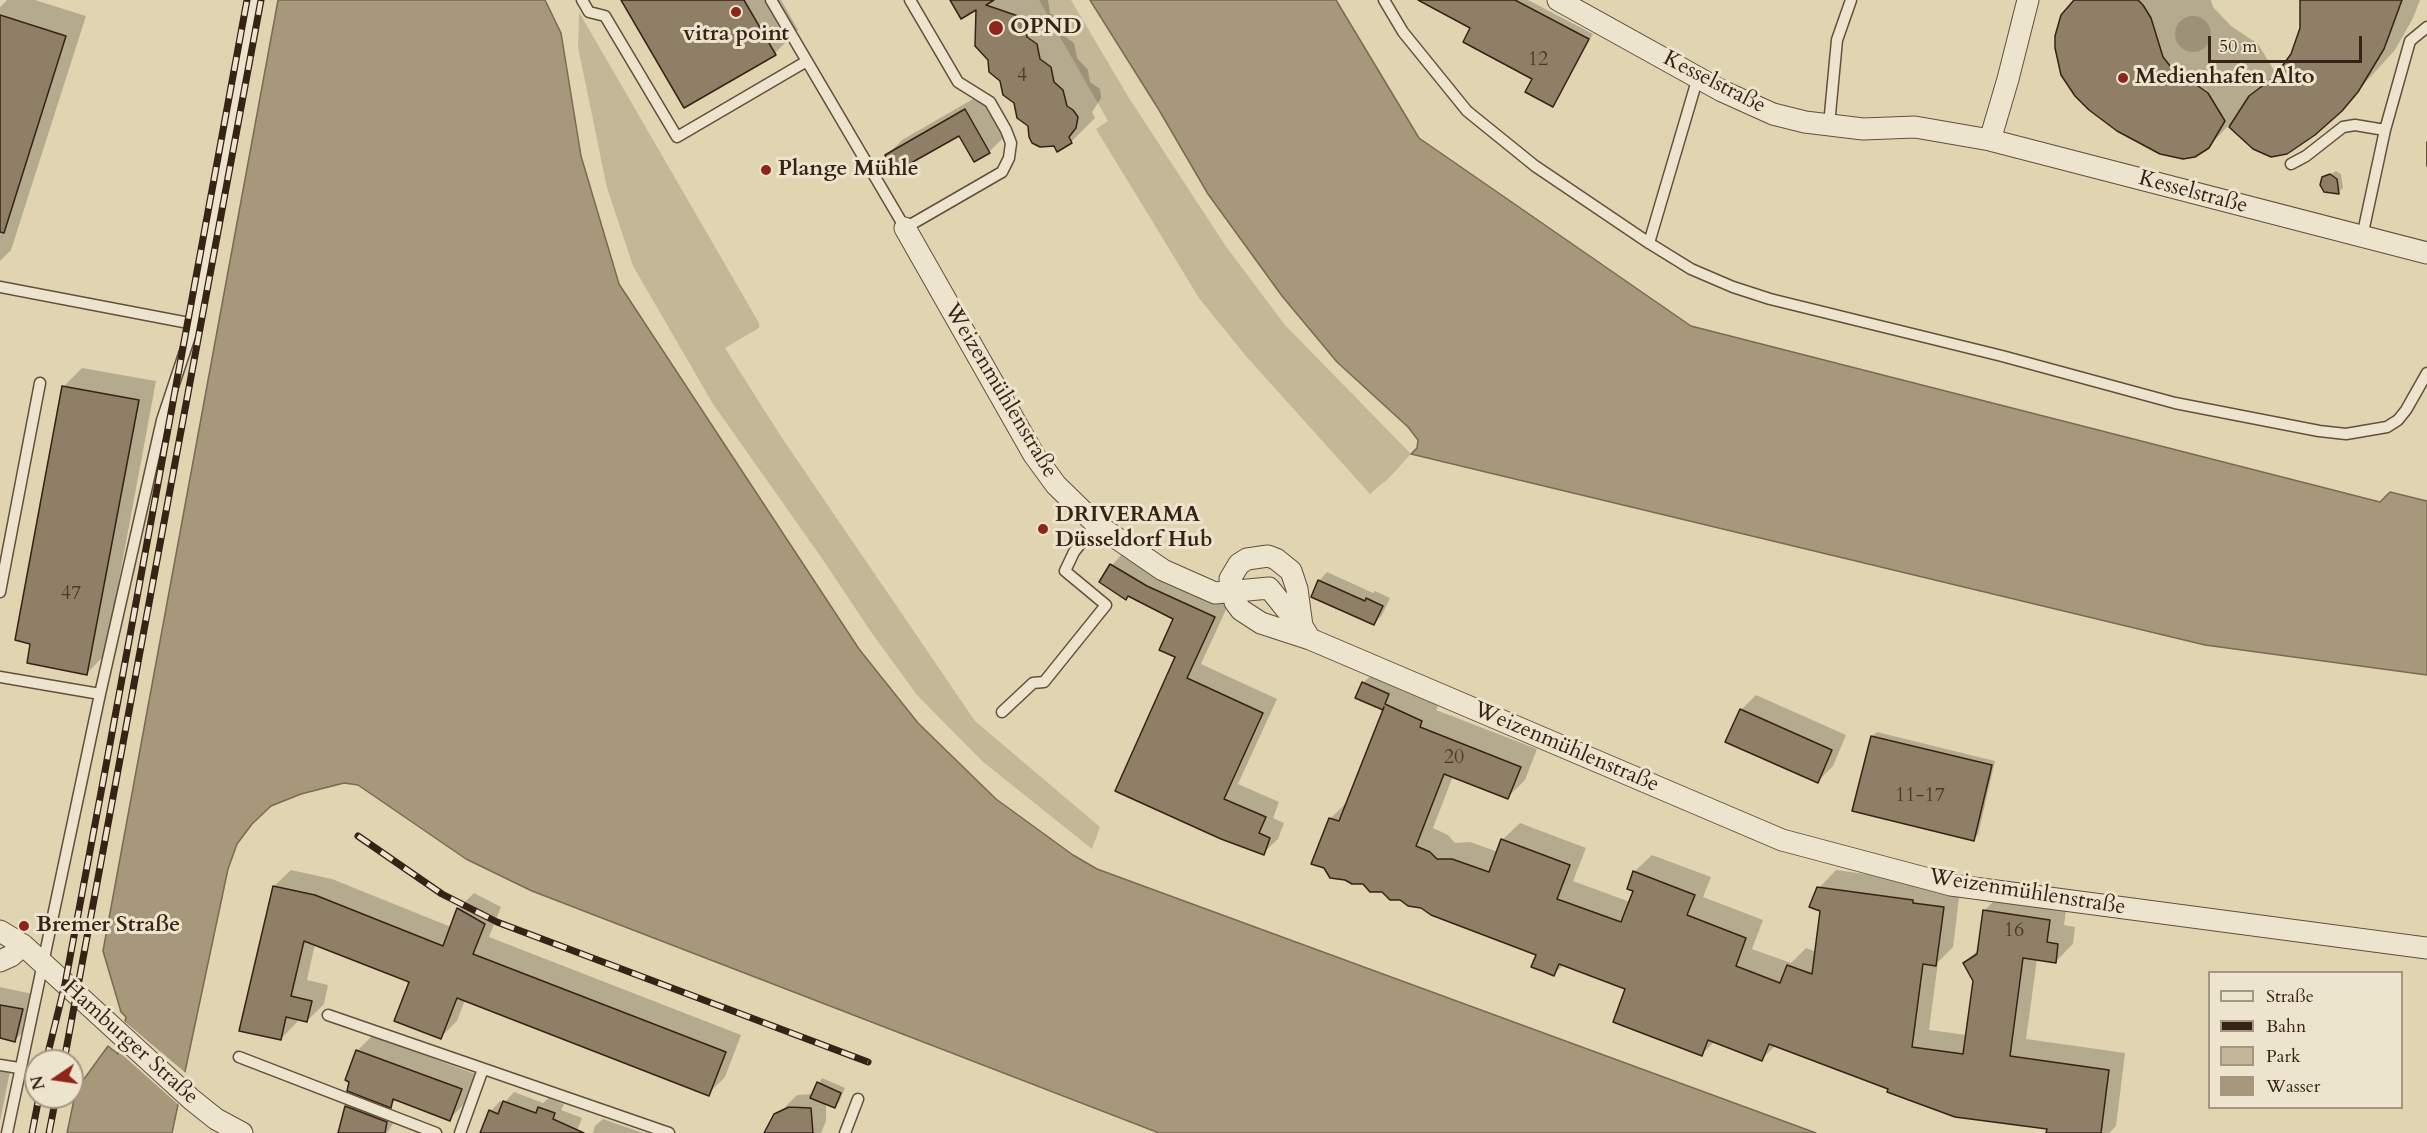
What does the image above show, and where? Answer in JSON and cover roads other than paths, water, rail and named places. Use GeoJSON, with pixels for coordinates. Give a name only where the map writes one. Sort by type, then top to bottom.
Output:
{"type":"FeatureCollection","features":[{"type":"Feature","properties":{"kind":"street"},"geometry":{"type":"LineString","coordinates":[[1990,140],[2028,0]]}},
{"type":"Feature","properties":{"kind":"street","name":"Kesselstraße"},"geometry":{"type":"LineString","coordinates":[[1571,3],[1722,91],[1773,114],[1829,125],[1863,129],[1915,127],[1990,140],[2427,253]]}},
{"type":"Feature","properties":{"kind":"street","name":"Weizenmühlenstraße"},"geometry":{"type":"LineString","coordinates":[[905,228],[1035,455],[1056,485],[1096,524],[1163,570],[1215,593],[1269,588],[1310,639],[1782,840],[1951,885],[2427,948]]}},
{"type":"Feature","properties":{"kind":"street"},"geometry":{"type":"LineString","coordinates":[[1257,557],[1276,559],[1291,571],[1295,578],[1302,626],[1310,639],[1261,623],[1249,616],[1235,602],[1230,579],[1239,564],[1257,557]]}},
{"type":"Feature","properties":{"kind":"street","name":"Hamburger Straße"},"geometry":{"type":"LineString","coordinates":[[0,931],[23,945],[41,964],[191,1099],[216,1119],[242,1133]]}},
{"type":"Feature","properties":{"kind":"street"},"geometry":{"type":"LineString","coordinates":[[0,961],[11,956],[23,945]]}},
{"type":"Feature","properties":{"kind":"lane"},"geometry":{"type":"LineString","coordinates":[[7,1133],[41,964],[162,420],[194,324],[254,0]]}},
{"type":"Feature","properties":{"kind":"lane"},"geometry":{"type":"LineString","coordinates":[[582,0],[589,12],[605,16],[677,137],[807,61]]}},
{"type":"Feature","properties":{"kind":"lane"},"geometry":{"type":"LineString","coordinates":[[771,0],[905,228],[1002,172],[1009,158],[1011,143],[990,102],[958,82],[910,0]]}},
{"type":"Feature","properties":{"kind":"lane"},"geometry":{"type":"LineString","coordinates":[[1384,0],[1403,32],[1467,111],[1535,166],[1649,243],[1690,269],[1733,287],[1770,299],[2002,356],[2175,403],[2319,431],[2346,434],[2387,427],[2406,411],[2427,373]]}},
{"type":"Feature","properties":{"kind":"lane"},"geometry":{"type":"LineString","coordinates":[[1829,125],[1837,40],[1851,0]]}},
{"type":"Feature","properties":{"kind":"lane"},"geometry":{"type":"LineString","coordinates":[[2362,237],[2385,130],[2410,41],[2427,27]]}},
{"type":"Feature","properties":{"kind":"lane"},"geometry":{"type":"LineString","coordinates":[[1649,243],[1698,76]]}},
{"type":"Feature","properties":{"kind":"lane"},"geometry":{"type":"LineString","coordinates":[[2291,164],[2306,156],[2343,127],[2355,125],[2385,130]]}},
{"type":"Feature","properties":{"kind":"lane"},"geometry":{"type":"LineString","coordinates":[[0,287],[194,324]]}},
{"type":"Feature","properties":{"kind":"lane"},"geometry":{"type":"LineString","coordinates":[[0,592],[40,383]]}},
{"type":"Feature","properties":{"kind":"lane"},"geometry":{"type":"LineString","coordinates":[[1002,712],[1033,683],[1044,682],[1106,605],[1065,572],[1074,552],[1096,524]]}},
{"type":"Feature","properties":{"kind":"lane"},"geometry":{"type":"LineString","coordinates":[[0,677],[100,694]]}},
{"type":"Feature","properties":{"kind":"lane"},"geometry":{"type":"LineString","coordinates":[[328,1015],[669,1133]]}},
{"type":"Feature","properties":{"kind":"lane"},"geometry":{"type":"LineString","coordinates":[[239,1057],[436,1133]]}},
{"type":"Feature","properties":{"kind":"lane"},"geometry":{"type":"LineString","coordinates":[[0,1065],[20,1068]]}},
{"type":"Feature","properties":{"kind":"lane"},"geometry":{"type":"LineString","coordinates":[[460,1133],[483,1069]]}},
{"type":"Feature","properties":{"kind":"lane"},"geometry":{"type":"LineString","coordinates":[[844,1133],[858,1099]]}},
{"type":"Feature","properties":{"kind":"water"},"geometry":{"type":"Polygon","coordinates":[[[278,0],[545,0],[561,33],[581,156],[619,284],[859,649],[918,723],[996,799],[1073,855],[1097,869],[1816,1133],[1159,1133],[532,891],[466,859],[358,785],[344,783],[301,794],[271,806],[252,824],[237,844],[228,869],[172,1133],[67,1133],[72,1109],[84,1109],[84,1079],[108,1046],[118,1054],[126,1017],[121,1012],[103,951],[278,0]]]}},
{"type":"Feature","properties":{"kind":"water"},"geometry":{"type":"Polygon","coordinates":[[[1090,0],[1336,0],[1419,138],[1691,326],[2380,502],[2390,492],[2427,501],[2427,675],[2205,645],[1411,454],[1417,448],[1418,440],[1408,427],[1337,362],[1282,296],[1208,194],[1090,0]]]}},
{"type":"Feature","properties":{"kind":"tram line"},"geometry":{"type":"LineString","coordinates":[[2427,142],[2427,166]]}},
{"type":"Feature","properties":{"kind":"railway"},"geometry":{"type":"LineString","coordinates":[[49,1049],[65,984],[247,0]]}},
{"type":"Feature","properties":{"kind":"railway"},"geometry":{"type":"LineString","coordinates":[[66,1049],[261,0]]}},
{"type":"Feature","properties":{"kind":"railway"},"geometry":{"type":"LineString","coordinates":[[358,836],[442,894],[497,922],[868,1062]]}},
{"type":"Feature","properties":{"kind":"railway"},"geometry":{"type":"LineString","coordinates":[[32,1133],[37,1109]]}},
{"type":"Feature","properties":{"kind":"railway"},"geometry":{"type":"LineString","coordinates":[[49,1133],[54,1109]]}},
{"type":"Feature","properties":{"kind":"place","name":"vitra point"},"geometry":{"type":"Point","coordinates":[736,12]}},
{"type":"Feature","properties":{"kind":"place","name":"OPND"},"geometry":{"type":"Point","coordinates":[996,28]}},
{"type":"Feature","properties":{"kind":"place","name":"Medienhafen Alto"},"geometry":{"type":"Point","coordinates":[2123,78]}},
{"type":"Feature","properties":{"kind":"place","name":"Plange Mühle"},"geometry":{"type":"Point","coordinates":[766,170]}},
{"type":"Feature","properties":{"kind":"place","name":"DRIVERAMA Düsseldorf Hub"},"geometry":{"type":"Point","coordinates":[1043,529]}},
{"type":"Feature","properties":{"kind":"place","name":"Bremer Straße"},"geometry":{"type":"Point","coordinates":[24,926]}}]}
